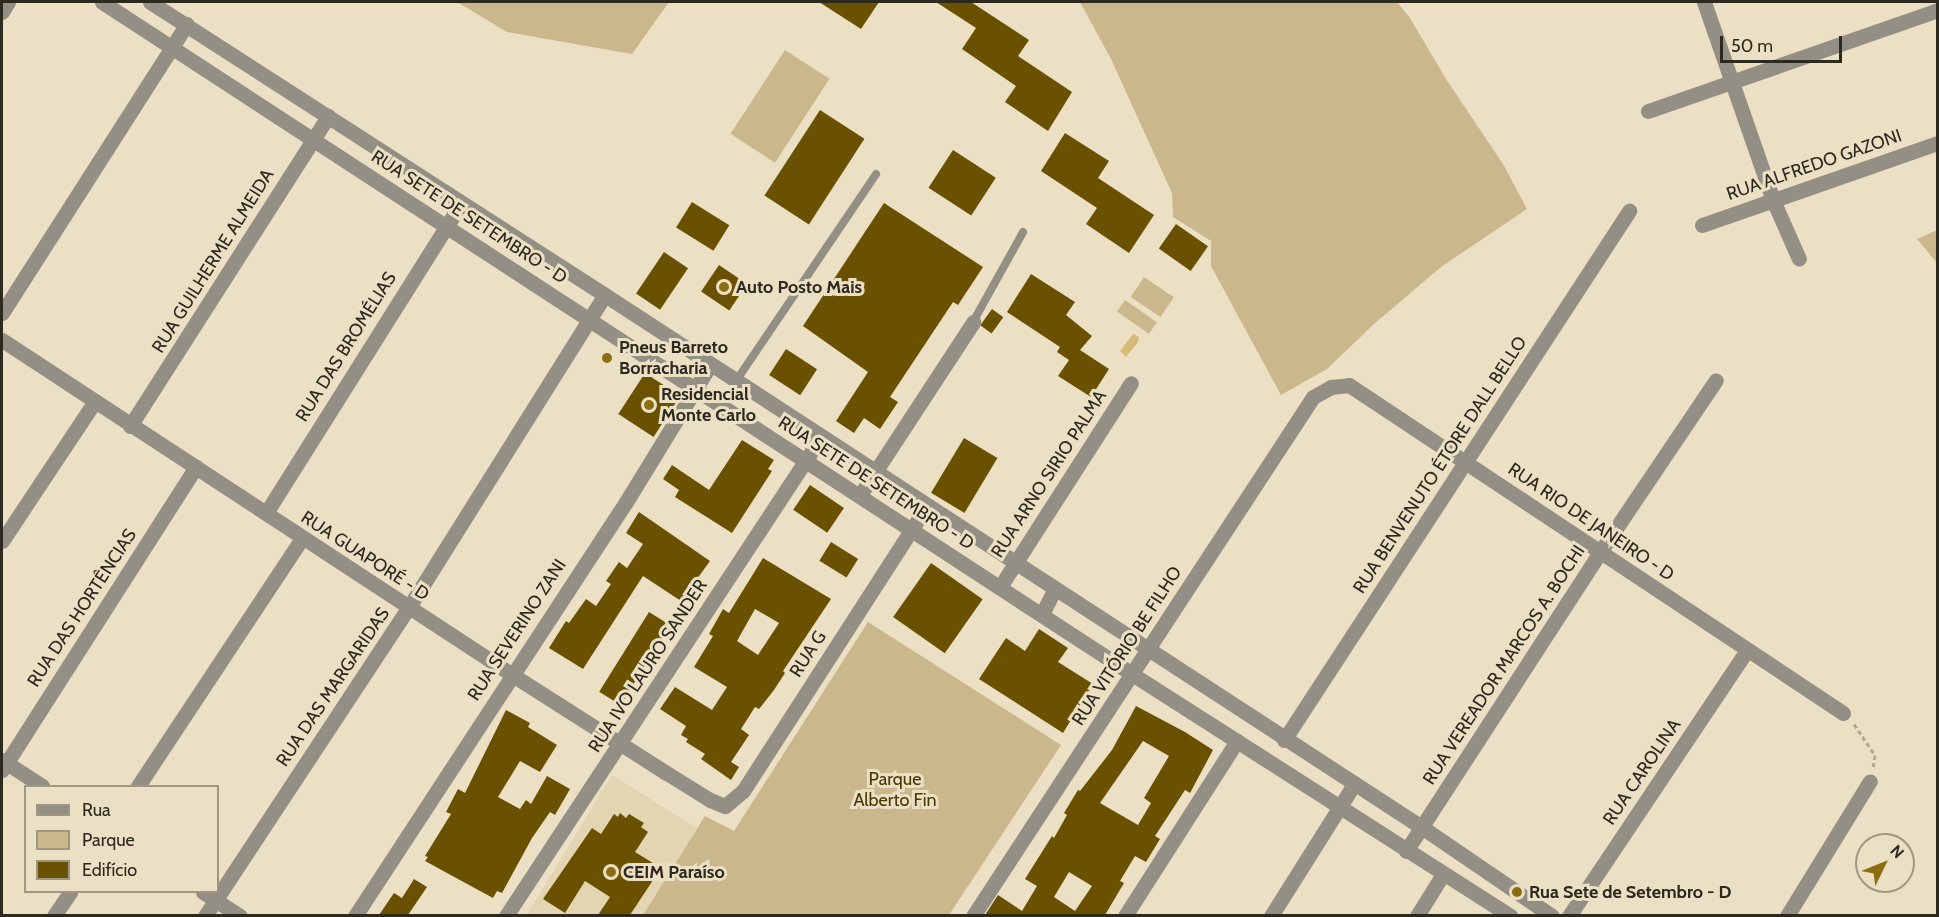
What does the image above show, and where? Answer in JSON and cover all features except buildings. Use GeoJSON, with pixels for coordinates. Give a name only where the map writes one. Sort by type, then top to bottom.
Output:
{"type":"FeatureCollection","features":[{"type":"Feature","properties":{"kind":"street"},"geometry":{"type":"LineString","coordinates":[[2,12],[8,2]]}},
{"type":"Feature","properties":{"kind":"street","name":"RUA SETE DE SETEMBRO - D"},"geometry":{"type":"LineString","coordinates":[[102,2],[1132,674],[1508,914]]}},
{"type":"Feature","properties":{"kind":"street","name":"RUA SETE DE SETEMBRO - D"},"geometry":{"type":"LineString","coordinates":[[150,2],[605,295],[1552,915]]}},
{"type":"Feature","properties":{"kind":"street"},"geometry":{"type":"LineString","coordinates":[[1704,2],[1773,200],[1799,259]]}},
{"type":"Feature","properties":{"kind":"street"},"geometry":{"type":"LineString","coordinates":[[1648,111],[1938,10]]}},
{"type":"Feature","properties":{"kind":"street"},"geometry":{"type":"LineString","coordinates":[[2,313],[187,24]]}},
{"type":"Feature","properties":{"kind":"street","name":"RUA GUILHERME ALMEIDA"},"geometry":{"type":"LineString","coordinates":[[130,426],[328,116]]}},
{"type":"Feature","properties":{"kind":"street","name":"RUA ALFREDO GAZONI"},"geometry":{"type":"LineString","coordinates":[[1702,225],[1938,143]]}},
{"type":"Feature","properties":{"kind":"street","name":"RUA DAS BROMÉLIAS"},"geometry":{"type":"LineString","coordinates":[[266,513],[461,203]]}},
{"type":"Feature","properties":{"kind":"street","name":"RUA BENVENUTO ÉTORE DALL BELLO"},"geometry":{"type":"LineString","coordinates":[[1284,740],[1629,211]]}},
{"type":"Feature","properties":{"kind":"street","name":"RUA DAS MARGARIDAS"},"geometry":{"type":"LineString","coordinates":[[219,881],[409,608],[605,295]]}},
{"type":"Feature","properties":{"kind":"street"},"geometry":{"type":"LineString","coordinates":[[860,495],[973,322]]}},
{"type":"Feature","properties":{"kind":"street","name":"RUA GUAPORÉ - D"},"geometry":{"type":"LineString","coordinates":[[2,340],[409,608],[710,800]]}},
{"type":"Feature","properties":{"kind":"street","name":"RUA SEVERINO ZANI"},"geometry":{"type":"LineString","coordinates":[[355,915],[626,502],[710,365]]}},
{"type":"Feature","properties":{"kind":"street","name":"RUA VEREADOR MARCOS A. BOCHI"},"geometry":{"type":"LineString","coordinates":[[1406,851],[1600,552],[1716,380]]}},
{"type":"Feature","properties":{"kind":"street","name":"RUA ARNO SIRIO PALMA"},"geometry":{"type":"LineString","coordinates":[[1000,587],[1131,383]]}},
{"type":"Feature","properties":{"kind":"street","name":"RUA RIO DE JANEIRO - D"},"geometry":{"type":"LineString","coordinates":[[1313,397],[1331,387],[1348,385],[1843,713]]}},
{"type":"Feature","properties":{"kind":"street","name":"RUA VITÓRIO BE FILHO"},"geometry":{"type":"LineString","coordinates":[[973,915],[1313,397]]}},
{"type":"Feature","properties":{"kind":"street"},"geometry":{"type":"LineString","coordinates":[[2,541],[95,401]]}},
{"type":"Feature","properties":{"kind":"street","name":"RUA IVO LAURO SANDER"},"geometry":{"type":"LineString","coordinates":[[506,915],[621,744],[821,437]]}},
{"type":"Feature","properties":{"kind":"street","name":"RUA DAS HORTÊNCIAS"},"geometry":{"type":"LineString","coordinates":[[3,764],[196,467]]}},
{"type":"Feature","properties":{"kind":"street","name":"RUA G"},"geometry":{"type":"LineString","coordinates":[[710,800],[725,806],[743,791],[927,506]]}},
{"type":"Feature","properties":{"kind":"street"},"geometry":{"type":"LineString","coordinates":[[139,785],[302,538]]}},
{"type":"Feature","properties":{"kind":"street"},"geometry":{"type":"LineString","coordinates":[[1042,614],[1055,589]]}},
{"type":"Feature","properties":{"kind":"street","name":"RUA CAROLINA"},"geometry":{"type":"LineString","coordinates":[[1569,915],[1748,650]]}},
{"type":"Feature","properties":{"kind":"street"},"geometry":{"type":"LineString","coordinates":[[1125,915],[1237,741]]}},
{"type":"Feature","properties":{"kind":"street"},"geometry":{"type":"LineString","coordinates":[[3,764],[40,785]]}},
{"type":"Feature","properties":{"kind":"street"},"geometry":{"type":"LineString","coordinates":[[1787,915],[1870,781]]}},
{"type":"Feature","properties":{"kind":"street"},"geometry":{"type":"LineString","coordinates":[[1271,915],[1354,784]]}},
{"type":"Feature","properties":{"kind":"street"},"geometry":{"type":"LineString","coordinates":[[1417,915],[1443,874]]}},
{"type":"Feature","properties":{"kind":"street"},"geometry":{"type":"LineString","coordinates":[[1508,914],[1517,892]]}},
{"type":"Feature","properties":{"kind":"street"},"geometry":{"type":"LineString","coordinates":[[54,915],[69,893]]}},
{"type":"Feature","properties":{"kind":"street"},"geometry":{"type":"LineString","coordinates":[[209,895],[240,915]]}},
{"type":"Feature","properties":{"kind":"street","name":"RUA DAS MARGARIDAS"},"geometry":{"type":"LineString","coordinates":[[205,915],[209,895]]}},
{"type":"Feature","properties":{"kind":"lane"},"geometry":{"type":"LineString","coordinates":[[736,381],[876,174]]}},
{"type":"Feature","properties":{"kind":"lane"},"geometry":{"type":"LineString","coordinates":[[973,322],[1023,232]]}},
{"type":"Feature","properties":{"kind":"path"},"geometry":{"type":"LineString","coordinates":[[1843,713],[1862,734],[1875,755],[1870,781]]}},
{"type":"Feature","properties":{"kind":"shaded area"},"geometry":{"type":"Polygon","coordinates":[[[1133,334],[1139,337],[1138,342],[1126,357],[1120,351],[1133,334]]]}},
{"type":"Feature","properties":{"kind":"shaded area","name":"CEIM Paraíso"},"geometry":{"type":"Polygon","coordinates":[[[612,775],[697,828],[643,915],[526,916],[612,775]]]}},
{"type":"Feature","properties":{"kind":"green space"},"geometry":{"type":"Polygon","coordinates":[[[457,2],[669,2],[632,54],[507,32],[457,2]]]}},
{"type":"Feature","properties":{"kind":"green space"},"geometry":{"type":"Polygon","coordinates":[[[1080,2],[1397,2],[1410,18],[1446,79],[1503,164],[1527,209],[1441,267],[1374,324],[1327,369],[1281,395],[1211,266],[1211,241],[1173,217],[1172,193],[1111,59],[1080,2]]]}},
{"type":"Feature","properties":{"kind":"green space"},"geometry":{"type":"Polygon","coordinates":[[[785,50],[829,79],[775,163],[731,134],[785,50]]]}},
{"type":"Feature","properties":{"kind":"green space"},"geometry":{"type":"Polygon","coordinates":[[[1937,230],[1937,263],[1917,239],[1937,230]]]}},
{"type":"Feature","properties":{"kind":"green space"},"geometry":{"type":"Polygon","coordinates":[[[1144,277],[1174,297],[1160,317],[1131,297],[1144,277]]]}},
{"type":"Feature","properties":{"kind":"green space"},"geometry":{"type":"Polygon","coordinates":[[[1125,300],[1157,322],[1149,334],[1117,311],[1125,300]]]}},
{"type":"Feature","properties":{"kind":"green space","name":"Parque Alberto Fin"},"geometry":{"type":"Polygon","coordinates":[[[868,622],[1061,745],[949,915],[643,915],[705,816],[734,831],[868,622]]]}},
{"type":"Feature","properties":{"kind":"place","name":"Auto Posto Mais"},"geometry":{"type":"Point","coordinates":[724,287]}},
{"type":"Feature","properties":{"kind":"place","name":"Pneus Barreto Borracharia"},"geometry":{"type":"Point","coordinates":[607,358]}},
{"type":"Feature","properties":{"kind":"place","name":"Residencial Monte Carlo"},"geometry":{"type":"Point","coordinates":[649,405]}},
{"type":"Feature","properties":{"kind":"place","name":"CEIM Paraíso"},"geometry":{"type":"Point","coordinates":[611,872]}},
{"type":"Feature","properties":{"kind":"place","name":"Rua Sete de Setembro - D"},"geometry":{"type":"Point","coordinates":[1517,892]}}]}
